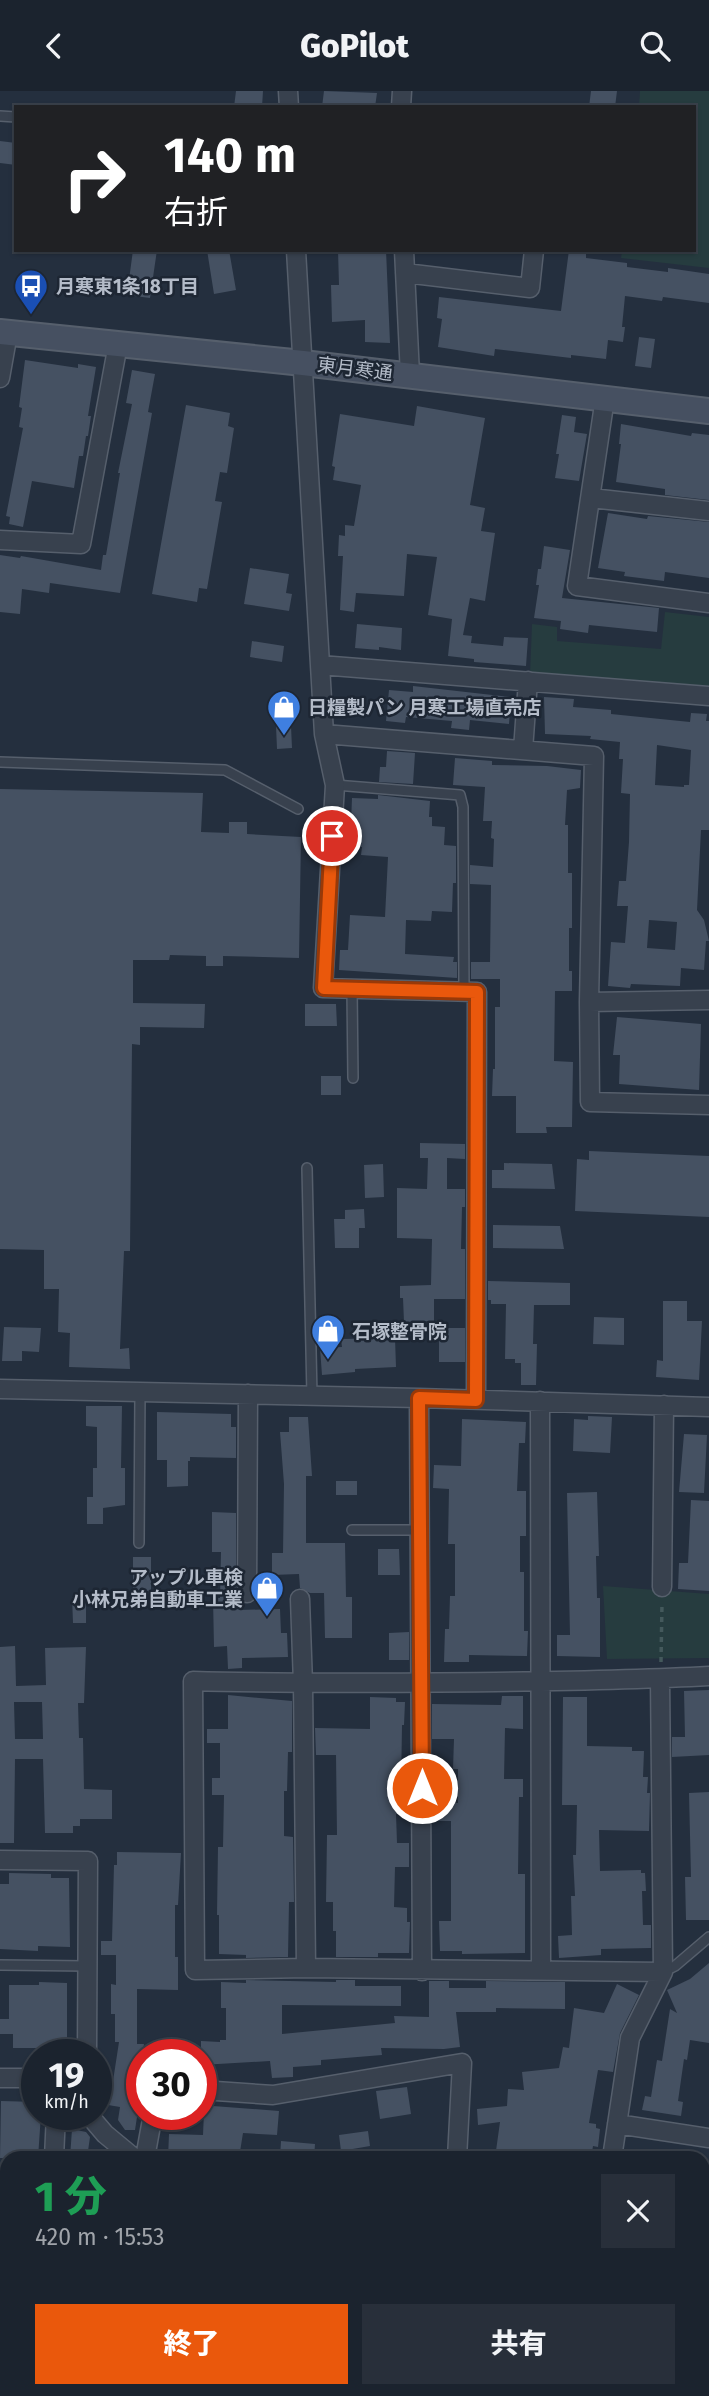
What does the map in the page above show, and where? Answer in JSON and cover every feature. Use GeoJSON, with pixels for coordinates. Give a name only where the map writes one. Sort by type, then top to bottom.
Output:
{"type":"FeatureCollection","features":[{"type":"Feature","properties":{"kind":"street"},"geometry":{"type":"LineString","coordinates":[[296,252],[324,734],[335,785],[324,988],[477,992],[476,1400]]}},
{"type":"Feature","properties":{"kind":"street"},"geometry":{"type":"LineString","coordinates":[[404,252],[410,375]]}},
{"type":"Feature","properties":{"kind":"street"},"geometry":{"type":"LineString","coordinates":[[405,273],[530,288],[534,252]]}},
{"type":"Feature","properties":{"kind":"street"},"geometry":{"type":"LineString","coordinates":[[0,378],[4,332]]}},
{"type":"Feature","properties":{"kind":"street","name":"東月寒通"},"geometry":{"type":"LineString","coordinates":[[4,332],[303,363],[709,411]]}},
{"type":"Feature","properties":{"kind":"street"},"geometry":{"type":"LineString","coordinates":[[0,540],[81,544],[118,344]]}},
{"type":"Feature","properties":{"kind":"street"},"geometry":{"type":"LineString","coordinates":[[605,398],[577,586],[709,603]]}},
{"type":"Feature","properties":{"kind":"street"},"geometry":{"type":"LineString","coordinates":[[591,498],[709,511]]}},
{"type":"Feature","properties":{"kind":"street"},"geometry":{"type":"LineString","coordinates":[[320,665],[709,696]]}},
{"type":"Feature","properties":{"kind":"street"},"geometry":{"type":"LineString","coordinates":[[523,750],[528,681]]}},
{"type":"Feature","properties":{"kind":"street"},"geometry":{"type":"LineString","coordinates":[[324,734],[594,756],[589,1002],[590,1102],[709,1105]]}},
{"type":"Feature","properties":{"kind":"street"},"geometry":{"type":"LineString","coordinates":[[589,1002],[709,1000]]}},
{"type":"Feature","properties":{"kind":"street"},"geometry":{"type":"LineString","coordinates":[[0,1389],[709,1407]]}},
{"type":"Feature","properties":{"kind":"street"},"geometry":{"type":"LineString","coordinates":[[247,1593],[248,1394]]}},
{"type":"Feature","properties":{"kind":"street"},"geometry":{"type":"LineString","coordinates":[[419,1398],[422,1971]]}},
{"type":"Feature","properties":{"kind":"street"},"geometry":{"type":"LineString","coordinates":[[540,1401],[541,1971]]}},
{"type":"Feature","properties":{"kind":"street"},"geometry":{"type":"LineString","coordinates":[[662,1587],[664,1405]]}},
{"type":"Feature","properties":{"kind":"street"},"geometry":{"type":"LineString","coordinates":[[300,1599],[306,1968]]}},
{"type":"Feature","properties":{"kind":"street"},"geometry":{"type":"LineString","coordinates":[[663,1972],[306,1968],[195,1971],[192,1681],[421,1683],[709,1676]]}},
{"type":"Feature","properties":{"kind":"street"},"geometry":{"type":"LineString","coordinates":[[613,2151],[630,2038],[663,1972],[660,1679]]}},
{"type":"Feature","properties":{"kind":"street"},"geometry":{"type":"LineString","coordinates":[[0,1860],[88,1861],[87,2039]]}},
{"type":"Feature","properties":{"kind":"street"},"geometry":{"type":"LineString","coordinates":[[217,2091],[273,2095],[462,2063],[457,2151]]}},
{"type":"Feature","properties":{"kind":"street"},"geometry":{"type":"LineString","coordinates":[[0,2078],[21,2078]]}},
{"type":"Feature","properties":{"kind":"street"},"geometry":{"type":"LineString","coordinates":[[617,2124],[709,2138]]}},
{"type":"Feature","properties":{"kind":"street"},"geometry":{"type":"LineString","coordinates":[[54,2151],[55,2130]]}},
{"type":"Feature","properties":{"kind":"street"},"geometry":{"type":"LineString","coordinates":[[102,2130],[126,2151]]}},
{"type":"Feature","properties":{"kind":"street"},"geometry":{"type":"LineString","coordinates":[[146,2151],[150,2130]]}},
{"type":"Feature","properties":{"kind":"lane"},"geometry":{"type":"LineString","coordinates":[[0,762],[225,770],[298,809]]}},
{"type":"Feature","properties":{"kind":"lane"},"geometry":{"type":"LineString","coordinates":[[335,785],[460,795],[463,807],[464,992]]}},
{"type":"Feature","properties":{"kind":"lane"},"geometry":{"type":"LineString","coordinates":[[352,989],[353,1078]]}},
{"type":"Feature","properties":{"kind":"lane"},"geometry":{"type":"LineString","coordinates":[[307,1168],[312,1396]]}},
{"type":"Feature","properties":{"kind":"lane"},"geometry":{"type":"LineString","coordinates":[[139,1543],[140,1392]]}},
{"type":"Feature","properties":{"kind":"lane"},"geometry":{"type":"LineString","coordinates":[[352,1530],[420,1530]]}},
{"type":"Feature","properties":{"kind":"lane"},"geometry":{"type":"LineString","coordinates":[[663,1972],[675,1966],[709,1937]]}},
{"type":"Feature","properties":{"kind":"lane"},"geometry":{"type":"LineString","coordinates":[[0,1965],[87,1966]]}},
{"type":"Feature","properties":{"kind":"path"},"geometry":{"type":"LineString","coordinates":[[660,1679],[662,1587]]}},
{"type":"Feature","properties":{"kind":"green space"},"geometry":{"type":"Polygon","coordinates":[[[640,91],[709,91],[709,268],[621,258],[622,252],[696,252],[696,105],[639,105],[640,91]]]}},
{"type":"Feature","properties":{"kind":"green space"},"geometry":{"type":"Polygon","coordinates":[[[665,612],[709,617],[709,686],[530,675],[532,624],[557,627],[557,641],[661,649],[665,612]]]}},
{"type":"Feature","properties":{"kind":"green space"},"geometry":{"type":"Polygon","coordinates":[[[603,1586],[709,1594],[709,1658],[607,1659],[603,1586]]]}},
{"type":"Feature","properties":{"kind":"building"},"geometry":{"type":"Polygon","coordinates":[[[236,91],[263,91],[262,105],[234,105],[236,91]]]}},
{"type":"Feature","properties":{"kind":"building"},"geometry":{"type":"Polygon","coordinates":[[[324,91],[377,93],[375,105],[322,105],[324,91]]]}},
{"type":"Feature","properties":{"kind":"building"},"geometry":{"type":"Polygon","coordinates":[[[591,91],[617,91],[615,105],[589,105],[591,91]]]}},
{"type":"Feature","properties":{"kind":"building"},"geometry":{"type":"Polygon","coordinates":[[[0,141],[14,143],[14,165],[0,163],[0,141]]]}},
{"type":"Feature","properties":{"kind":"building"},"geometry":{"type":"Polygon","coordinates":[[[133,252],[157,252],[150,298],[127,295],[133,252]]]}},
{"type":"Feature","properties":{"kind":"building"},"geometry":{"type":"Polygon","coordinates":[[[207,252],[229,252],[236,290],[214,294],[207,252]]]}},
{"type":"Feature","properties":{"kind":"building"},"geometry":{"type":"Polygon","coordinates":[[[338,252],[386,252],[390,343],[365,342],[365,320],[332,322],[331,285],[339,285],[338,252]]]}},
{"type":"Feature","properties":{"kind":"building"},"geometry":{"type":"Polygon","coordinates":[[[569,252],[586,252],[586,258],[627,263],[627,267],[668,272],[668,268],[709,274],[709,303],[663,297],[662,301],[625,296],[623,342],[608,340],[606,359],[571,355],[571,358],[495,349],[494,356],[438,347],[442,319],[437,318],[439,297],[561,311],[569,252]]]}},
{"type":"Feature","properties":{"kind":"building"},"geometry":{"type":"Polygon","coordinates":[[[639,337],[655,339],[651,368],[635,366],[639,337]]]}},
{"type":"Feature","properties":{"kind":"building"},"geometry":{"type":"Polygon","coordinates":[[[25,360],[78,368],[78,364],[96,367],[88,416],[91,416],[88,436],[83,456],[79,456],[74,488],[32,481],[23,527],[9,524],[10,517],[6,516],[23,428],[19,427],[22,408],[19,407],[25,360]]]}},
{"type":"Feature","properties":{"kind":"building"},"geometry":{"type":"Polygon","coordinates":[[[132,370],[155,374],[148,412],[152,413],[120,593],[50,583],[49,593],[22,589],[20,614],[0,612],[0,555],[101,570],[103,555],[106,555],[132,404],[126,403],[132,370]]]}},
{"type":"Feature","properties":{"kind":"building"},"geometry":{"type":"Polygon","coordinates":[[[186,405],[230,413],[228,426],[234,428],[227,473],[220,472],[215,501],[222,502],[207,589],[199,588],[197,602],[152,594],[186,405]]]}},
{"type":"Feature","properties":{"kind":"building"},"geometry":{"type":"Polygon","coordinates":[[[417,406],[485,418],[470,505],[485,508],[481,531],[495,533],[485,601],[470,598],[463,635],[472,636],[471,643],[503,646],[504,637],[528,638],[526,666],[474,662],[474,659],[448,656],[452,619],[428,615],[437,557],[407,554],[404,596],[356,593],[354,612],[340,610],[343,556],[338,556],[339,535],[345,536],[345,525],[354,526],[361,485],[333,480],[335,467],[332,466],[340,414],[414,426],[417,406]]]}},
{"type":"Feature","properties":{"kind":"building"},"geometry":{"type":"Polygon","coordinates":[[[562,415],[576,417],[574,432],[587,434],[579,481],[555,478],[562,415]]]}},
{"type":"Feature","properties":{"kind":"building"},"geometry":{"type":"Polygon","coordinates":[[[621,424],[691,436],[692,433],[709,435],[709,500],[665,495],[665,489],[616,482],[621,424]]]}},
{"type":"Feature","properties":{"kind":"building"},"geometry":{"type":"Polygon","coordinates":[[[608,513],[647,519],[648,516],[709,522],[709,578],[665,572],[664,581],[624,576],[625,572],[598,568],[608,513]]]}},
{"type":"Feature","properties":{"kind":"building"},"geometry":{"type":"Polygon","coordinates":[[[544,546],[570,550],[562,598],[659,608],[657,632],[589,625],[588,633],[560,629],[561,621],[534,618],[539,585],[536,585],[538,569],[541,569],[544,546]]]}},
{"type":"Feature","properties":{"kind":"building"},"geometry":{"type":"Polygon","coordinates":[[[250,568],[289,574],[286,593],[292,594],[289,611],[244,604],[250,568]]]}},
{"type":"Feature","properties":{"kind":"building"},"geometry":{"type":"Polygon","coordinates":[[[357,624],[402,628],[401,650],[355,648],[357,624]]]}},
{"type":"Feature","properties":{"kind":"building"},"geometry":{"type":"Polygon","coordinates":[[[252,641],[284,646],[282,662],[250,657],[252,641]]]}},
{"type":"Feature","properties":{"kind":"building"},"geometry":{"type":"Polygon","coordinates":[[[413,686],[511,697],[509,724],[470,720],[469,730],[451,728],[452,721],[406,717],[405,723],[386,721],[389,690],[413,692],[413,686]]]}},
{"type":"Feature","properties":{"kind":"building"},"geometry":{"type":"Polygon","coordinates":[[[544,697],[574,699],[573,707],[611,710],[611,714],[690,722],[691,713],[707,714],[709,830],[701,830],[697,910],[704,920],[709,941],[706,941],[704,970],[681,968],[680,986],[608,986],[611,942],[625,943],[628,906],[617,906],[619,881],[626,881],[630,794],[621,793],[623,759],[619,759],[620,742],[590,739],[591,736],[545,734],[544,697]],[[657,745],[655,785],[689,785],[691,750],[657,745]],[[649,920],[647,948],[675,950],[677,922],[649,920]]]}},
{"type":"Feature","properties":{"kind":"building","name":"日糧製パン 月寒工場直売店"},"geometry":{"type":"Polygon","coordinates":[[[276,726],[291,726],[292,748],[277,749],[276,726]]]}},
{"type":"Feature","properties":{"kind":"building"},"geometry":{"type":"Polygon","coordinates":[[[387,751],[415,753],[413,784],[379,782],[380,767],[386,767],[387,751]]]}},
{"type":"Feature","properties":{"kind":"building"},"geometry":{"type":"Polygon","coordinates":[[[455,758],[492,761],[492,765],[581,770],[580,788],[567,790],[565,825],[568,825],[568,873],[572,873],[569,971],[572,971],[572,991],[555,991],[554,1061],[573,1062],[572,1127],[546,1127],[547,1133],[516,1133],[516,1096],[492,1096],[495,1007],[500,1007],[500,979],[471,979],[471,962],[490,962],[491,885],[470,884],[470,865],[493,867],[494,839],[491,838],[492,821],[483,821],[485,787],[453,785],[455,758]]]}},
{"type":"Feature","properties":{"kind":"building"},"geometry":{"type":"Polygon","coordinates":[[[0,789],[203,793],[201,832],[229,833],[229,822],[247,822],[247,834],[301,837],[299,958],[223,956],[223,966],[206,966],[206,956],[170,955],[169,960],[133,960],[133,1003],[205,1004],[204,1028],[140,1027],[140,1045],[132,1044],[130,1251],[124,1251],[120,1349],[129,1348],[130,1369],[69,1367],[70,1333],[58,1332],[59,1289],[44,1289],[44,1250],[0,1249],[0,789]]]}},
{"type":"Feature","properties":{"kind":"building"},"geometry":{"type":"Polygon","coordinates":[[[378,795],[430,801],[429,817],[432,817],[432,826],[445,827],[444,845],[456,846],[456,883],[453,883],[452,912],[432,911],[431,921],[406,920],[405,954],[454,957],[453,962],[457,962],[457,978],[339,970],[340,950],[348,950],[350,915],[385,917],[388,857],[361,855],[362,847],[350,847],[352,798],[378,799],[378,795]]]}},
{"type":"Feature","properties":{"kind":"building"},"geometry":{"type":"Polygon","coordinates":[[[305,1004],[336,1004],[337,1026],[305,1026],[305,1004]]]}},
{"type":"Feature","properties":{"kind":"building"},"geometry":{"type":"Polygon","coordinates":[[[617,1017],[701,1024],[699,1090],[619,1084],[620,1055],[613,1055],[617,1017]]]}},
{"type":"Feature","properties":{"kind":"building"},"geometry":{"type":"Polygon","coordinates":[[[321,1076],[341,1076],[341,1095],[321,1095],[321,1076]]]}},
{"type":"Feature","properties":{"kind":"building"},"geometry":{"type":"Polygon","coordinates":[[[420,1143],[465,1144],[465,1159],[447,1158],[447,1189],[465,1189],[461,1249],[465,1249],[465,1299],[434,1299],[434,1321],[404,1322],[400,1286],[431,1285],[432,1239],[397,1238],[397,1188],[427,1189],[428,1158],[420,1158],[420,1143]]]}},
{"type":"Feature","properties":{"kind":"building"},"geometry":{"type":"Polygon","coordinates":[[[589,1151],[709,1156],[709,1217],[575,1211],[577,1159],[589,1160],[589,1151]]]}},
{"type":"Feature","properties":{"kind":"building"},"geometry":{"type":"Polygon","coordinates":[[[504,1163],[552,1164],[555,1189],[492,1188],[492,1170],[504,1170],[504,1163]]]}},
{"type":"Feature","properties":{"kind":"building"},"geometry":{"type":"Polygon","coordinates":[[[383,1164],[384,1197],[365,1198],[364,1165],[383,1164]]]}},
{"type":"Feature","properties":{"kind":"building"},"geometry":{"type":"Polygon","coordinates":[[[364,1209],[365,1228],[359,1228],[359,1248],[335,1248],[334,1219],[345,1219],[345,1210],[364,1209]]]}},
{"type":"Feature","properties":{"kind":"building"},"geometry":{"type":"Polygon","coordinates":[[[493,1225],[560,1226],[564,1249],[493,1248],[493,1225]]]}},
{"type":"Feature","properties":{"kind":"building"},"geometry":{"type":"Polygon","coordinates":[[[488,1281],[570,1283],[570,1305],[534,1305],[536,1385],[521,1385],[521,1363],[515,1363],[515,1359],[505,1359],[506,1304],[491,1304],[491,1300],[488,1300],[488,1281]]]}},
{"type":"Feature","properties":{"kind":"building"},"geometry":{"type":"Polygon","coordinates":[[[663,1301],[687,1301],[687,1321],[702,1321],[699,1380],[656,1377],[657,1360],[663,1361],[663,1301]]]}},
{"type":"Feature","properties":{"kind":"building"},"geometry":{"type":"Polygon","coordinates":[[[594,1317],[624,1318],[624,1345],[593,1344],[594,1317]]]}},
{"type":"Feature","properties":{"kind":"building"},"geometry":{"type":"Polygon","coordinates":[[[4,1327],[41,1328],[39,1352],[22,1351],[22,1361],[2,1361],[4,1327]]]}},
{"type":"Feature","properties":{"kind":"building"},"geometry":{"type":"Polygon","coordinates":[[[439,1328],[465,1328],[465,1362],[439,1362],[439,1328]]]}},
{"type":"Feature","properties":{"kind":"building"},"geometry":{"type":"Polygon","coordinates":[[[395,1338],[396,1367],[355,1369],[355,1372],[322,1375],[320,1348],[342,1347],[341,1339],[395,1338]]]}},
{"type":"Feature","properties":{"kind":"building"},"geometry":{"type":"Polygon","coordinates":[[[86,1406],[122,1406],[121,1468],[125,1468],[125,1505],[103,1508],[103,1524],[87,1524],[87,1497],[93,1497],[93,1468],[97,1468],[97,1427],[86,1426],[86,1406]]]}},
{"type":"Feature","properties":{"kind":"building"},"geometry":{"type":"Polygon","coordinates":[[[157,1412],[231,1414],[231,1427],[236,1427],[236,1458],[190,1457],[188,1486],[167,1487],[167,1460],[157,1460],[157,1412]]]}},
{"type":"Feature","properties":{"kind":"building"},"geometry":{"type":"Polygon","coordinates":[[[588,1416],[612,1417],[610,1453],[573,1451],[574,1419],[588,1420],[588,1416]]]}},
{"type":"Feature","properties":{"kind":"building"},"geometry":{"type":"Polygon","coordinates":[[[289,1417],[308,1417],[312,1476],[306,1476],[306,1543],[345,1543],[346,1597],[352,1597],[352,1638],[325,1638],[324,1593],[310,1593],[300,1588],[299,1574],[272,1575],[272,1553],[283,1553],[284,1484],[280,1432],[289,1432],[289,1417]]]}},
{"type":"Feature","properties":{"kind":"building"},"geometry":{"type":"Polygon","coordinates":[[[462,1419],[526,1422],[525,1443],[519,1443],[517,1491],[526,1491],[526,1536],[520,1536],[520,1572],[524,1572],[524,1631],[528,1631],[527,1656],[469,1655],[469,1662],[444,1662],[450,1596],[455,1596],[455,1544],[448,1544],[449,1489],[433,1488],[434,1465],[461,1466],[462,1419]]]}},
{"type":"Feature","properties":{"kind":"building"},"geometry":{"type":"Polygon","coordinates":[[[684,1434],[707,1435],[704,1493],[679,1492],[684,1434]]]}},
{"type":"Feature","properties":{"kind":"building"},"geometry":{"type":"Polygon","coordinates":[[[336,1481],[357,1481],[357,1495],[336,1495],[336,1481]]]}},
{"type":"Feature","properties":{"kind":"building"},"geometry":{"type":"Polygon","coordinates":[[[597,1492],[599,1556],[596,1556],[597,1598],[600,1598],[600,1657],[557,1656],[557,1635],[570,1635],[567,1493],[597,1492]]]}},
{"type":"Feature","properties":{"kind":"building"},"geometry":{"type":"Polygon","coordinates":[[[691,1500],[709,1501],[709,1591],[678,1589],[679,1563],[688,1563],[691,1500]]]}},
{"type":"Feature","properties":{"kind":"building"},"geometry":{"type":"Polygon","coordinates":[[[212,1512],[236,1513],[236,1593],[239,1610],[280,1609],[281,1633],[287,1633],[288,1657],[242,1658],[242,1668],[228,1669],[227,1646],[214,1647],[213,1598],[220,1598],[221,1552],[212,1552],[212,1512]]]}},
{"type":"Feature","properties":{"kind":"building"},"geometry":{"type":"Polygon","coordinates":[[[378,1549],[399,1549],[400,1575],[378,1575],[378,1549]]]}},
{"type":"Feature","properties":{"kind":"building"},"geometry":{"type":"Polygon","coordinates":[[[133,1557],[151,1557],[151,1594],[133,1595],[133,1557]]]}},
{"type":"Feature","properties":{"kind":"building"},"geometry":{"type":"Polygon","coordinates":[[[72,1597],[86,1597],[86,1623],[73,1623],[72,1597]]]}},
{"type":"Feature","properties":{"kind":"building"},"geometry":{"type":"Polygon","coordinates":[[[409,1632],[409,1660],[389,1660],[389,1633],[409,1632]]]}},
{"type":"Feature","properties":{"kind":"building"},"geometry":{"type":"Polygon","coordinates":[[[15,1646],[16,1686],[46,1685],[45,1648],[86,1647],[84,1703],[78,1703],[79,1738],[83,1738],[84,1789],[112,1790],[112,1819],[80,1819],[80,1826],[73,1826],[73,1833],[45,1833],[43,1759],[15,1759],[14,1843],[0,1843],[0,1647],[15,1646]],[[14,1702],[15,1739],[43,1739],[42,1702],[14,1702]]]}},
{"type":"Feature","properties":{"kind":"building"},"geometry":{"type":"Polygon","coordinates":[[[709,1690],[709,1755],[672,1757],[672,1737],[685,1737],[684,1691],[709,1690]]]}},
{"type":"Feature","properties":{"kind":"building"},"geometry":{"type":"Polygon","coordinates":[[[228,1695],[292,1701],[292,1752],[288,1752],[287,1791],[284,1791],[284,1836],[293,1837],[294,1902],[289,1902],[288,1957],[246,1958],[246,1955],[219,1954],[218,1847],[223,1847],[224,1795],[212,1795],[212,1778],[220,1778],[220,1743],[207,1743],[207,1729],[228,1729],[228,1695]]]}},
{"type":"Feature","properties":{"kind":"building"},"geometry":{"type":"Polygon","coordinates":[[[502,1696],[523,1696],[523,1729],[505,1728],[504,1779],[523,1779],[523,1797],[519,1797],[518,1874],[525,1874],[525,1953],[462,1954],[462,1951],[440,1951],[439,1921],[451,1921],[451,1821],[434,1821],[434,1802],[458,1803],[458,1769],[453,1769],[454,1739],[432,1739],[432,1704],[501,1705],[502,1696]]]}},
{"type":"Feature","properties":{"kind":"building"},"geometry":{"type":"Polygon","coordinates":[[[370,1697],[396,1698],[396,1702],[405,1702],[401,1790],[408,1791],[408,1815],[396,1814],[397,1843],[409,1843],[409,1867],[395,1867],[394,1907],[407,1908],[407,1922],[410,1922],[409,1953],[378,1953],[378,1957],[336,1957],[333,1902],[326,1902],[327,1835],[337,1835],[336,1755],[316,1755],[315,1728],[370,1729],[370,1697]]]}},
{"type":"Feature","properties":{"kind":"building"},"geometry":{"type":"Polygon","coordinates":[[[563,1697],[587,1697],[587,1746],[632,1747],[632,1751],[644,1751],[643,1777],[648,1777],[647,1793],[650,1793],[649,1831],[599,1830],[600,1871],[641,1870],[641,1873],[645,1873],[646,1891],[642,1891],[643,1925],[651,1925],[651,1948],[601,1949],[601,1955],[559,1958],[558,1936],[572,1935],[571,1896],[575,1896],[573,1855],[576,1855],[577,1805],[562,1805],[563,1697]]]}},
{"type":"Feature","properties":{"kind":"building"},"geometry":{"type":"Polygon","coordinates":[[[709,1792],[709,1920],[686,1920],[685,1877],[691,1877],[689,1793],[709,1792]]]}},
{"type":"Feature","properties":{"kind":"building"},"geometry":{"type":"Polygon","coordinates":[[[117,1852],[181,1853],[178,1905],[175,1905],[178,1990],[137,1989],[137,2039],[126,2039],[126,2130],[118,2120],[120,2107],[112,2106],[112,2082],[119,2042],[115,2042],[115,2014],[111,2014],[111,1984],[116,1985],[116,1955],[101,1955],[101,1941],[112,1941],[114,1865],[117,1865],[117,1852]]]}},
{"type":"Feature","properties":{"kind":"building"},"geometry":{"type":"Polygon","coordinates":[[[9,1873],[51,1874],[51,1878],[69,1878],[70,1947],[38,1946],[38,1951],[0,1949],[0,1884],[9,1884],[9,1873]]]}},
{"type":"Feature","properties":{"kind":"building"},"geometry":{"type":"Polygon","coordinates":[[[709,1963],[709,2043],[690,2040],[687,2060],[684,2059],[678,2101],[683,2102],[681,2116],[642,2110],[645,2096],[651,2097],[657,2060],[662,2061],[670,2009],[677,2013],[667,1990],[690,1979],[709,1963]]]}},
{"type":"Feature","properties":{"kind":"building"},"geometry":{"type":"Polygon","coordinates":[[[246,1980],[355,1980],[355,1986],[401,1986],[401,2006],[282,2005],[282,2034],[395,2023],[394,2016],[429,2017],[429,1981],[449,1981],[449,1988],[486,1988],[486,1981],[565,1982],[565,2009],[496,2008],[496,2012],[456,2012],[460,2047],[381,2048],[382,2055],[321,2060],[321,2065],[293,2067],[293,2077],[272,2078],[270,2061],[217,2064],[217,2042],[226,2040],[226,2008],[221,2008],[221,1982],[246,1983],[246,1980]]]}},
{"type":"Feature","properties":{"kind":"building"},"geometry":{"type":"Polygon","coordinates":[[[39,1982],[67,1983],[67,2039],[21,2039],[21,2048],[13,2048],[13,2034],[0,2034],[0,2019],[9,2019],[9,1985],[39,1985],[39,1982]]]}},
{"type":"Feature","properties":{"kind":"building"},"geometry":{"type":"Polygon","coordinates":[[[617,1984],[639,1995],[620,2033],[613,2072],[598,2070],[589,2123],[596,2124],[596,2128],[600,2129],[598,2147],[593,2146],[592,2151],[496,2151],[500,2122],[478,2125],[477,2109],[507,2106],[508,2089],[524,2090],[522,2072],[559,2068],[563,2047],[569,2048],[574,2008],[604,2013],[617,1984]]]}},
{"type":"Feature","properties":{"kind":"building"},"geometry":{"type":"Polygon","coordinates":[[[407,2087],[411,2114],[380,2119],[376,2091],[407,2087]]]}},
{"type":"Feature","properties":{"kind":"building"},"geometry":{"type":"Polygon","coordinates":[[[1,2101],[21,2102],[21,2130],[40,2130],[38,2151],[0,2151],[1,2101]]]}},
{"type":"Feature","properties":{"kind":"building"},"geometry":{"type":"Polygon","coordinates":[[[217,2106],[279,2111],[277,2135],[243,2133],[240,2151],[168,2151],[169,2134],[203,2135],[203,2130],[217,2130],[217,2106]]]}},
{"type":"Feature","properties":{"kind":"building"},"geometry":{"type":"Polygon","coordinates":[[[72,2130],[86,2132],[90,2137],[88,2151],[70,2151],[72,2130]]]}},
{"type":"Feature","properties":{"kind":"building"},"geometry":{"type":"Polygon","coordinates":[[[368,2131],[370,2146],[341,2151],[339,2135],[368,2131]]]}},
{"type":"Feature","properties":{"kind":"building"},"geometry":{"type":"Polygon","coordinates":[[[281,2141],[315,2144],[314,2151],[280,2151],[281,2141]]]}},
{"type":"Feature","properties":{"kind":"place","name":"月寒東1条18丁目"},"geometry":{"type":"Point","coordinates":[31,316]}},
{"type":"Feature","properties":{"kind":"place","name":"日糧製パン 月寒工場直売店"},"geometry":{"type":"Point","coordinates":[284,737]}},
{"type":"Feature","properties":{"kind":"place","name":"石塚整骨院"},"geometry":{"type":"Point","coordinates":[328,1361]}},
{"type":"Feature","properties":{"kind":"place","name":"アップル車検 小林兄弟自動車工業"},"geometry":{"type":"Point","coordinates":[267,1618]}},
{"type":"Feature","properties":{"kind":"route"},"geometry":{"type":"LineString","coordinates":[[332,836],[324,988],[477,992],[476,1400],[419,1398],[422,1788]]}}]}
